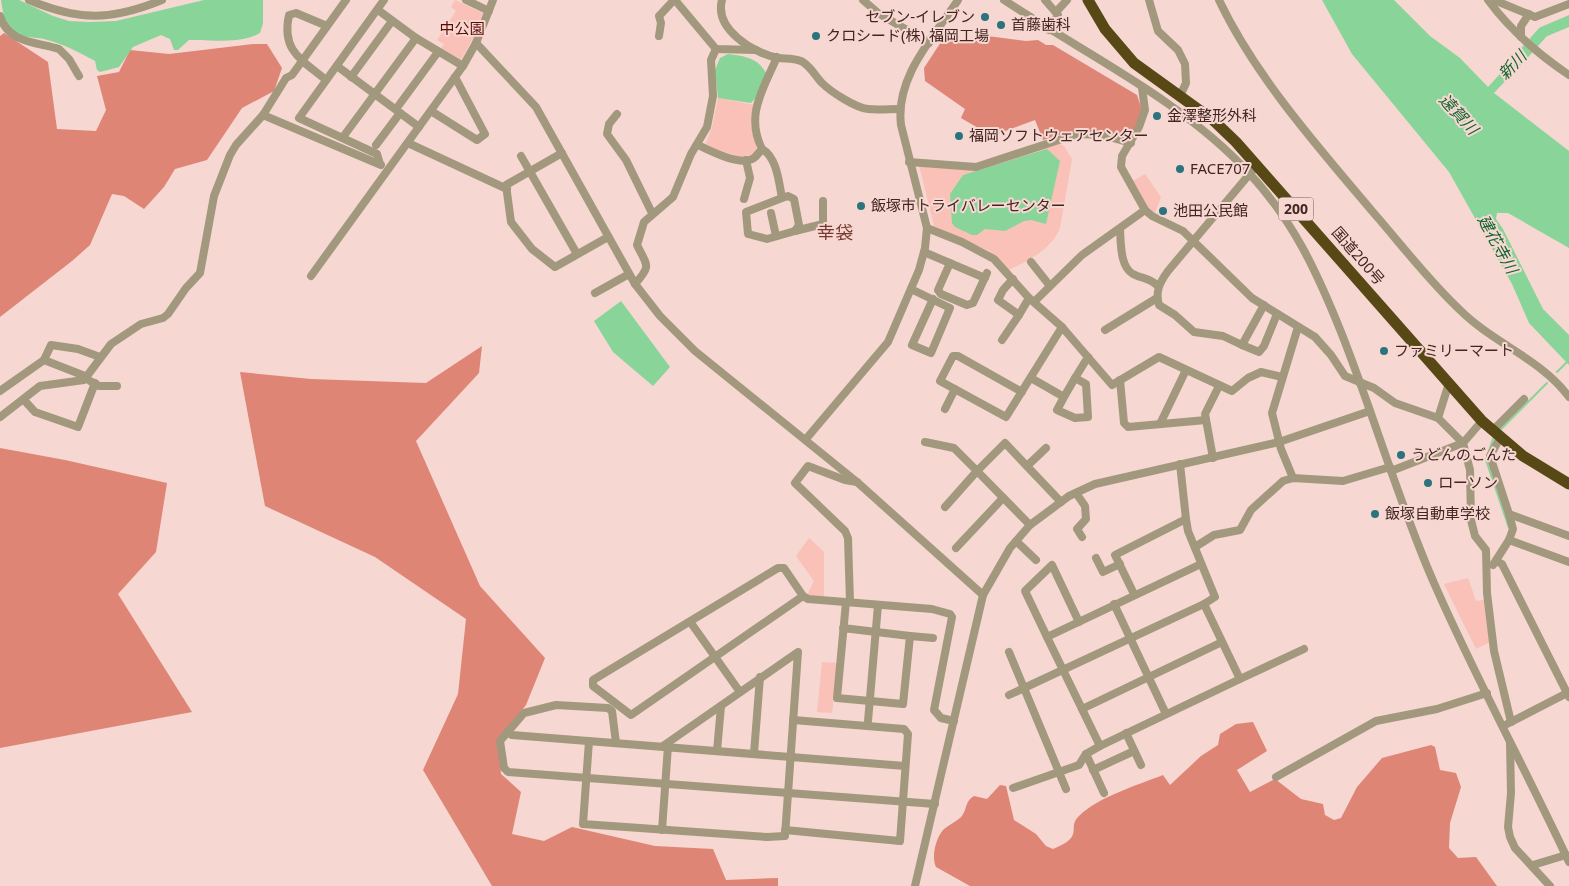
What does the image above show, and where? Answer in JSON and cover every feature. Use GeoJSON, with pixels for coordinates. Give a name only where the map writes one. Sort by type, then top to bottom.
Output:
{"type":"FeatureCollection","features":[{"type":"Feature","properties":{"kind":"highway","name":"国道200号"},"geometry":{"type":"LineString","coordinates":[[1088,0],[1105,29],[1134,63],[1213,120],[1254,169],[1303,216],[1482,422],[1523,456],[1569,484]]}},
{"type":"Feature","properties":{"kind":"street"},"geometry":{"type":"LineString","coordinates":[[29,0],[57,11],[78,16],[104,16],[162,0]]}},
{"type":"Feature","properties":{"kind":"street"},"geometry":{"type":"LineString","coordinates":[[0,418],[40,386],[84,378],[111,344],[141,324],[163,318],[200,273],[214,196],[226,163],[236,145],[264,115],[286,78],[292,75],[346,0]]}},
{"type":"Feature","properties":{"kind":"street"},"geometry":{"type":"LineString","coordinates":[[380,164],[377,154],[343,136],[299,118],[384,0]]}},
{"type":"Feature","properties":{"kind":"street"},"geometry":{"type":"LineString","coordinates":[[466,0],[489,11]]}},
{"type":"Feature","properties":{"kind":"street"},"geometry":{"type":"LineString","coordinates":[[311,276],[463,66],[476,43],[493,0]]}},
{"type":"Feature","properties":{"kind":"street"},"geometry":{"type":"LineString","coordinates":[[659,36],[661,23],[659,16],[674,0],[716,48],[758,50]]}},
{"type":"Feature","properties":{"kind":"street"},"geometry":{"type":"LineString","coordinates":[[722,0],[722,16],[726,25],[739,38],[758,50],[777,57],[800,61],[809,67],[827,88],[866,109],[899,109]]}},
{"type":"Feature","properties":{"kind":"street"},"geometry":{"type":"LineString","coordinates":[[863,0],[878,13],[929,43]]}},
{"type":"Feature","properties":{"kind":"street"},"geometry":{"type":"LineString","coordinates":[[806,439],[888,342],[911,289],[924,252],[927,228],[909,162],[899,109],[901,94],[908,76],[958,0]]}},
{"type":"Feature","properties":{"kind":"street"},"geometry":{"type":"LineString","coordinates":[[1004,0],[1191,119],[1254,169],[1310,258],[1361,382],[1391,469],[1434,583],[1487,693],[1507,724]]}},
{"type":"Feature","properties":{"kind":"street"},"geometry":{"type":"LineString","coordinates":[[1045,0],[1058,15],[1049,30]]}},
{"type":"Feature","properties":{"kind":"street"},"geometry":{"type":"LineString","coordinates":[[1056,12],[1067,0]]}},
{"type":"Feature","properties":{"kind":"street"},"geometry":{"type":"LineString","coordinates":[[1149,0],[1158,31],[1178,50],[1185,64],[1186,83],[1180,96]]}},
{"type":"Feature","properties":{"kind":"street"},"geometry":{"type":"LineString","coordinates":[[1219,0],[1226,15],[1272,86],[1308,136],[1439,288],[1467,317],[1529,361],[1569,398]]}},
{"type":"Feature","properties":{"kind":"street"},"geometry":{"type":"LineString","coordinates":[[1488,0],[1521,37],[1569,75]]}},
{"type":"Feature","properties":{"kind":"street"},"geometry":{"type":"LineString","coordinates":[[1494,0],[1535,16],[1569,4]]}},
{"type":"Feature","properties":{"kind":"street"},"geometry":{"type":"LineString","coordinates":[[378,10],[416,38],[463,66]]}},
{"type":"Feature","properties":{"kind":"street"},"geometry":{"type":"LineString","coordinates":[[326,80],[291,49],[286,30],[289,15],[296,14],[327,26]]}},
{"type":"Feature","properties":{"kind":"street"},"geometry":{"type":"LineString","coordinates":[[1521,37],[1522,26],[1529,14]]}},
{"type":"Feature","properties":{"kind":"street"},"geometry":{"type":"LineString","coordinates":[[0,16],[3,26],[16,37],[59,48],[64,52],[79,76]]}},
{"type":"Feature","properties":{"kind":"street"},"geometry":{"type":"LineString","coordinates":[[351,76],[392,21]]}},
{"type":"Feature","properties":{"kind":"street"},"geometry":{"type":"LineString","coordinates":[[343,136],[416,38]]}},
{"type":"Feature","properties":{"kind":"street"},"geometry":{"type":"LineString","coordinates":[[476,43],[536,107],[629,274],[660,316],[695,352],[806,439],[857,482],[983,595]]}},
{"type":"Feature","properties":{"kind":"street"},"geometry":{"type":"LineString","coordinates":[[635,284],[647,267],[647,263],[637,245],[644,222],[652,213],[673,197],[691,154],[698,145],[710,118],[713,96],[711,60],[716,48]]}},
{"type":"Feature","properties":{"kind":"street"},"geometry":{"type":"LineString","coordinates":[[376,145],[438,52]]}},
{"type":"Feature","properties":{"kind":"street"},"geometry":{"type":"LineString","coordinates":[[777,57],[754,119],[756,138],[774,165],[782,198]]}},
{"type":"Feature","properties":{"kind":"street"},"geometry":{"type":"LineString","coordinates":[[1124,76],[1134,63]]}},
{"type":"Feature","properties":{"kind":"street"},"geometry":{"type":"LineString","coordinates":[[337,66],[399,109],[419,128]]}},
{"type":"Feature","properties":{"kind":"street"},"geometry":{"type":"LineString","coordinates":[[430,111],[477,140],[485,134],[455,77]]}},
{"type":"Feature","properties":{"kind":"street"},"geometry":{"type":"LineString","coordinates":[[1142,88],[1145,110],[1131,143],[1122,156],[1121,167],[1145,210],[1152,216],[1172,224],[1192,240],[1227,275],[1264,305],[1316,337],[1345,376],[1361,382],[1395,403],[1438,418],[1463,443],[1470,470],[1471,520],[1475,536],[1486,550],[1486,578],[1494,651],[1510,740],[1511,793],[1508,827],[1515,848],[1534,865],[1550,886]]}},
{"type":"Feature","properties":{"kind":"street"},"geometry":{"type":"LineString","coordinates":[[617,114],[609,124],[608,134],[626,160],[652,213]]}},
{"type":"Feature","properties":{"kind":"street"},"geometry":{"type":"LineString","coordinates":[[264,115],[390,168]]}},
{"type":"Feature","properties":{"kind":"street"},"geometry":{"type":"LineString","coordinates":[[909,162],[976,166],[1077,134],[1102,135],[1131,143]]}},
{"type":"Feature","properties":{"kind":"street"},"geometry":{"type":"LineString","coordinates":[[408,143],[507,189]]}},
{"type":"Feature","properties":{"kind":"street"},"geometry":{"type":"LineString","coordinates":[[698,145],[714,153],[746,160],[755,158],[762,149]]}},
{"type":"Feature","properties":{"kind":"street"},"geometry":{"type":"LineString","coordinates":[[562,153],[506,185],[512,222],[532,249],[555,267],[608,237]]}},
{"type":"Feature","properties":{"kind":"street"},"geometry":{"type":"LineString","coordinates":[[521,156],[577,254]]}},
{"type":"Feature","properties":{"kind":"street"},"geometry":{"type":"LineString","coordinates":[[744,199],[750,178],[746,160]]}},
{"type":"Feature","properties":{"kind":"street"},"geometry":{"type":"LineString","coordinates":[[1254,169],[1192,240],[1158,286],[1157,298],[1159,305],[1175,315],[1194,332],[1223,336],[1258,352],[1264,346],[1277,314]]}},
{"type":"Feature","properties":{"kind":"street"},"geometry":{"type":"LineString","coordinates":[[795,231],[799,225],[794,199],[788,196],[746,212],[748,234],[767,239],[824,224],[822,201]]}},
{"type":"Feature","properties":{"kind":"street"},"geometry":{"type":"LineString","coordinates":[[1002,340],[1032,300],[1082,256],[1145,210]]}},
{"type":"Feature","properties":{"kind":"street"},"geometry":{"type":"LineString","coordinates":[[771,213],[776,236]]}},
{"type":"Feature","properties":{"kind":"street"},"geometry":{"type":"LineString","coordinates":[[1289,222],[1303,216]]}},
{"type":"Feature","properties":{"kind":"street"},"geometry":{"type":"LineString","coordinates":[[1294,230],[1303,216]]}},
{"type":"Feature","properties":{"kind":"street"},"geometry":{"type":"LineString","coordinates":[[927,228],[986,254],[1062,327],[1112,385],[1159,357],[1218,386],[1235,390],[1248,378],[1261,372],[1282,377]]}},
{"type":"Feature","properties":{"kind":"street"},"geometry":{"type":"LineString","coordinates":[[1120,230],[1124,261],[1128,269],[1134,275],[1149,278],[1158,286]]}},
{"type":"Feature","properties":{"kind":"street"},"geometry":{"type":"LineString","coordinates":[[924,252],[986,275],[973,302],[967,305],[941,294],[938,290],[950,263]]}},
{"type":"Feature","properties":{"kind":"street"},"geometry":{"type":"LineString","coordinates":[[1031,262],[1050,286]]}},
{"type":"Feature","properties":{"kind":"street"},"geometry":{"type":"LineString","coordinates":[[595,293],[629,274]]}},
{"type":"Feature","properties":{"kind":"street"},"geometry":{"type":"LineString","coordinates":[[1013,279],[1003,290],[998,300],[1019,315]]}},
{"type":"Feature","properties":{"kind":"street"},"geometry":{"type":"LineString","coordinates":[[911,289],[933,299],[950,308],[930,353],[912,345],[933,299]]}},
{"type":"Feature","properties":{"kind":"street"},"geometry":{"type":"LineString","coordinates":[[1105,330],[1157,298]]}},
{"type":"Feature","properties":{"kind":"street"},"geometry":{"type":"LineString","coordinates":[[1242,345],[1264,305]]}},
{"type":"Feature","properties":{"kind":"street"},"geometry":{"type":"LineString","coordinates":[[1022,392],[958,356],[953,356],[940,382],[1006,418],[1031,378],[1062,327]]}},
{"type":"Feature","properties":{"kind":"street"},"geometry":{"type":"LineString","coordinates":[[1293,478],[1279,442],[1272,413],[1298,327]]}},
{"type":"Feature","properties":{"kind":"street"},"geometry":{"type":"LineString","coordinates":[[0,391],[44,360],[51,345],[78,349],[100,357]]}},
{"type":"Feature","properties":{"kind":"street"},"geometry":{"type":"LineString","coordinates":[[1075,378],[1086,384],[1088,417],[1075,418],[1057,410],[1075,378],[1088,357]]}},
{"type":"Feature","properties":{"kind":"street"},"geometry":{"type":"LineString","coordinates":[[44,360],[99,386],[117,386]]}},
{"type":"Feature","properties":{"kind":"street"},"geometry":{"type":"LineString","coordinates":[[1160,424],[1186,370]]}},
{"type":"Feature","properties":{"kind":"street"},"geometry":{"type":"LineString","coordinates":[[1031,378],[1064,397]]}},
{"type":"Feature","properties":{"kind":"street"},"geometry":{"type":"LineString","coordinates":[[1120,380],[1124,423],[1128,427],[1206,420]]}},
{"type":"Feature","properties":{"kind":"street"},"geometry":{"type":"LineString","coordinates":[[24,400],[35,412],[78,427],[95,383]]}},
{"type":"Feature","properties":{"kind":"street"},"geometry":{"type":"LineString","coordinates":[[1438,418],[1449,383]]}},
{"type":"Feature","properties":{"kind":"street"},"geometry":{"type":"LineString","coordinates":[[1213,458],[1205,414],[1218,386]]}},
{"type":"Feature","properties":{"kind":"street"},"geometry":{"type":"LineString","coordinates":[[945,409],[955,389]]}},
{"type":"Feature","properties":{"kind":"street"},"geometry":{"type":"LineString","coordinates":[[1486,578],[1509,540],[1513,529],[1490,456],[1496,434],[1524,399]]}},
{"type":"Feature","properties":{"kind":"street"},"geometry":{"type":"LineString","coordinates":[[915,886],[983,595],[998,566],[1030,525],[1061,502],[1095,484],[1279,442],[1370,411]]}},
{"type":"Feature","properties":{"kind":"street"},"geometry":{"type":"LineString","coordinates":[[1195,547],[1214,535],[1240,530],[1251,510],[1276,485],[1293,478],[1343,481],[1391,469],[1463,443],[1482,422]]}},
{"type":"Feature","properties":{"kind":"street"},"geometry":{"type":"LineString","coordinates":[[925,442],[954,448],[1030,525]]}},
{"type":"Feature","properties":{"kind":"street"},"geometry":{"type":"LineString","coordinates":[[944,507],[1005,443],[1061,502]]}},
{"type":"Feature","properties":{"kind":"street"},"geometry":{"type":"LineString","coordinates":[[1027,466],[1046,448]]}},
{"type":"Feature","properties":{"kind":"street"},"geometry":{"type":"LineString","coordinates":[[1009,695],[1064,672],[1215,597],[1188,531],[1180,464]]}},
{"type":"Feature","properties":{"kind":"street"},"geometry":{"type":"LineString","coordinates":[[857,482],[845,480],[808,466],[795,483],[844,531],[848,538],[848,602],[843,628],[837,698],[903,704],[910,636]]}},
{"type":"Feature","properties":{"kind":"street"},"geometry":{"type":"LineString","coordinates":[[1076,493],[1087,511],[1086,519],[1077,528],[1082,537]]}},
{"type":"Feature","properties":{"kind":"street"},"geometry":{"type":"LineString","coordinates":[[956,548],[1003,498]]}},
{"type":"Feature","properties":{"kind":"street"},"geometry":{"type":"LineString","coordinates":[[1509,514],[1569,536]]}},
{"type":"Feature","properties":{"kind":"street"},"geometry":{"type":"LineString","coordinates":[[1134,594],[1115,555],[1186,519]]}},
{"type":"Feature","properties":{"kind":"street"},"geometry":{"type":"LineString","coordinates":[[1509,540],[1569,562]]}},
{"type":"Feature","properties":{"kind":"street"},"geometry":{"type":"LineString","coordinates":[[1016,541],[1036,560]]}},
{"type":"Feature","properties":{"kind":"street"},"geometry":{"type":"LineString","coordinates":[[1096,558],[1103,572],[1120,564]]}},
{"type":"Feature","properties":{"kind":"street"},"geometry":{"type":"LineString","coordinates":[[1496,560],[1502,564],[1568,694],[1507,724]]}},
{"type":"Feature","properties":{"kind":"street"},"geometry":{"type":"LineString","coordinates":[[1047,637],[1134,594],[1201,564]]}},
{"type":"Feature","properties":{"kind":"street"},"geometry":{"type":"LineString","coordinates":[[1079,622],[1052,565],[1025,591],[1100,746]]}},
{"type":"Feature","properties":{"kind":"street"},"geometry":{"type":"LineString","coordinates":[[803,596],[631,715],[593,686],[593,680],[691,623],[778,568],[784,568],[803,596],[808,599],[932,609],[950,614],[952,618],[934,710],[941,718],[954,721]]}},
{"type":"Feature","properties":{"kind":"street"},"geometry":{"type":"LineString","coordinates":[[1114,604],[1166,714]]}},
{"type":"Feature","properties":{"kind":"street"},"geometry":{"type":"LineString","coordinates":[[1204,604],[1240,679]]}},
{"type":"Feature","properties":{"kind":"street"},"geometry":{"type":"LineString","coordinates":[[868,721],[878,605]]}},
{"type":"Feature","properties":{"kind":"street"},"geometry":{"type":"LineString","coordinates":[[691,623],[740,692]]}},
{"type":"Feature","properties":{"kind":"street"},"geometry":{"type":"LineString","coordinates":[[843,628],[933,638]]}},
{"type":"Feature","properties":{"kind":"street"},"geometry":{"type":"LineString","coordinates":[[1082,709],[1222,642]]}},
{"type":"Feature","properties":{"kind":"street"},"geometry":{"type":"LineString","coordinates":[[1013,788],[1079,765],[1086,754],[1100,746],[1304,649]]}},
{"type":"Feature","properties":{"kind":"street"},"geometry":{"type":"LineString","coordinates":[[589,741],[582,824],[767,837],[785,836],[798,652],[760,677],[666,746]]}},
{"type":"Feature","properties":{"kind":"street"},"geometry":{"type":"LineString","coordinates":[[1009,652],[1066,789]]}},
{"type":"Feature","properties":{"kind":"street"},"geometry":{"type":"LineString","coordinates":[[754,753],[760,677]]}},
{"type":"Feature","properties":{"kind":"street"},"geometry":{"type":"LineString","coordinates":[[1276,777],[1376,721],[1437,708],[1487,693]]}},
{"type":"Feature","properties":{"kind":"street"},"geometry":{"type":"LineString","coordinates":[[616,743],[612,711],[608,708],[556,705],[524,713],[500,741],[504,768],[508,772],[935,804]]}},
{"type":"Feature","properties":{"kind":"street"},"geometry":{"type":"LineString","coordinates":[[717,750],[721,706]]}},
{"type":"Feature","properties":{"kind":"street"},"geometry":{"type":"LineString","coordinates":[[785,830],[900,840],[903,803],[908,734],[904,729],[793,720]]}},
{"type":"Feature","properties":{"kind":"street"},"geometry":{"type":"LineString","coordinates":[[507,732],[512,735],[905,766]]}},
{"type":"Feature","properties":{"kind":"street"},"geometry":{"type":"LineString","coordinates":[[1126,733],[1141,765]]}},
{"type":"Feature","properties":{"kind":"street"},"geometry":{"type":"LineString","coordinates":[[1510,740],[1568,857],[1534,865]]}},
{"type":"Feature","properties":{"kind":"street"},"geometry":{"type":"LineString","coordinates":[[662,830],[666,785],[666,746]]}},
{"type":"Feature","properties":{"kind":"street"},"geometry":{"type":"LineString","coordinates":[[1094,770],[1134,751]]}},
{"type":"Feature","properties":{"kind":"street"},"geometry":{"type":"LineString","coordinates":[[1086,754],[1104,792]]}},
{"type":"Feature","properties":{"kind":"green space","name":"中公園"},"geometry":{"type":"Polygon","coordinates":[[[455,0],[485,14],[460,61],[440,51],[444,44],[437,40],[456,11],[451,7],[455,0]]]}},
{"type":"Feature","properties":{"kind":"green space"},"geometry":{"type":"Polygon","coordinates":[[[718,98],[755,105],[751,128],[756,145],[755,154],[740,157],[705,146],[712,127],[718,98]]]}},
{"type":"Feature","properties":{"kind":"green space"},"geometry":{"type":"Polygon","coordinates":[[[1058,143],[1064,146],[1072,159],[1060,228],[1056,236],[1039,254],[1009,270],[989,251],[934,226],[919,165],[975,170],[1058,143]]]}},
{"type":"Feature","properties":{"kind":"green space"},"geometry":{"type":"Polygon","coordinates":[[[1145,174],[1161,197],[1155,213],[1147,207],[1133,181],[1145,174]]]}},
{"type":"Feature","properties":{"kind":"green space"},"geometry":{"type":"Polygon","coordinates":[[[809,538],[824,552],[824,597],[807,595],[814,581],[796,556],[809,538]]]}},
{"type":"Feature","properties":{"kind":"green space"},"geometry":{"type":"Polygon","coordinates":[[[1468,578],[1476,601],[1485,600],[1490,642],[1476,649],[1444,584],[1468,578]]]}},
{"type":"Feature","properties":{"kind":"green space"},"geometry":{"type":"Polygon","coordinates":[[[822,662],[838,663],[832,713],[817,712],[822,662]]]}},
{"type":"Feature","properties":{"kind":"shaded area"},"geometry":{"type":"Polygon","coordinates":[[[4,33],[48,62],[57,129],[96,131],[106,110],[97,76],[119,72],[130,50],[169,54],[267,44],[282,68],[274,91],[242,108],[207,160],[175,169],[164,187],[144,209],[124,196],[112,194],[90,245],[0,317],[0,36],[4,33]]]}},
{"type":"Feature","properties":{"kind":"shaded area"},"geometry":{"type":"Polygon","coordinates":[[[980,35],[1026,41],[1038,40],[1046,45],[1053,45],[1137,95],[1142,110],[1138,124],[1129,139],[1090,131],[1072,131],[1043,140],[1035,120],[992,136],[961,118],[965,109],[925,81],[924,68],[941,42],[967,40],[980,35]]]}},
{"type":"Feature","properties":{"kind":"shaded area"},"geometry":{"type":"Polygon","coordinates":[[[482,346],[479,373],[416,441],[480,586],[545,658],[526,705],[498,740],[501,774],[521,792],[512,834],[544,841],[572,827],[655,846],[713,849],[726,880],[778,878],[778,886],[492,886],[423,770],[458,694],[466,619],[375,557],[265,506],[240,372],[311,379],[426,383],[482,346]]]}},
{"type":"Feature","properties":{"kind":"shaded area"},"geometry":{"type":"Polygon","coordinates":[[[0,448],[65,460],[167,483],[156,552],[118,594],[192,712],[0,748],[0,448]]]}},
{"type":"Feature","properties":{"kind":"shaded area"},"geometry":{"type":"Polygon","coordinates":[[[1253,722],[1267,751],[1237,770],[1250,792],[1275,779],[1301,799],[1323,804],[1325,815],[1334,820],[1341,818],[1357,787],[1382,758],[1431,745],[1435,747],[1440,770],[1456,773],[1461,787],[1450,823],[1449,848],[1458,858],[1476,857],[1497,886],[970,886],[936,867],[934,853],[940,833],[962,816],[971,798],[974,796],[987,799],[1000,785],[1006,786],[1014,820],[1036,834],[1046,846],[1053,849],[1069,840],[1072,836],[1076,820],[1087,809],[1119,792],[1163,775],[1170,785],[1201,756],[1218,745],[1220,734],[1236,724],[1253,722]]]}},
{"type":"Feature","properties":{"kind":"water"},"geometry":{"type":"Polygon","coordinates":[[[1,0],[19,0],[53,16],[69,21],[90,22],[116,21],[204,0],[263,0],[263,23],[260,33],[252,37],[225,41],[189,40],[178,50],[174,50],[170,39],[161,35],[133,47],[119,67],[100,72],[97,70],[95,61],[71,49],[51,41],[14,32],[6,22],[1,0]]]}},
{"type":"Feature","properties":{"kind":"water"},"geometry":{"type":"Polygon","coordinates":[[[1322,0],[1394,0],[1430,36],[1460,58],[1488,87],[1518,54],[1525,60],[1494,93],[1569,151],[1569,248],[1508,213],[1497,213],[1496,219],[1503,229],[1543,309],[1569,335],[1569,365],[1529,323],[1512,284],[1449,172],[1352,54],[1322,0]]]}},
{"type":"Feature","properties":{"kind":"water"},"geometry":{"type":"Polygon","coordinates":[[[1569,15],[1569,24],[1554,32],[1552,29],[1539,39],[1535,35],[1569,15]]]}},
{"type":"Feature","properties":{"kind":"water"},"geometry":{"type":"Polygon","coordinates":[[[728,54],[756,61],[767,75],[757,97],[751,103],[718,98],[715,70],[720,58],[728,54]]]}},
{"type":"Feature","properties":{"kind":"water"},"geometry":{"type":"Polygon","coordinates":[[[1047,149],[1060,161],[1046,224],[1031,220],[1024,221],[1005,231],[985,229],[977,235],[972,235],[955,227],[952,223],[950,194],[963,175],[1047,149]]]}},
{"type":"Feature","properties":{"kind":"water"},"geometry":{"type":"Polygon","coordinates":[[[621,301],[670,367],[653,386],[613,352],[594,321],[621,301]]]}},
{"type":"Feature","properties":{"kind":"waterway","name":"新川"},"geometry":{"type":"LineString","coordinates":[[1511,68],[1543,32],[1569,21]]}},
{"type":"Feature","properties":{"kind":"waterway"},"geometry":{"type":"LineString","coordinates":[[1557,372],[1569,360]]}},
{"type":"Feature","properties":{"kind":"waterway"},"geometry":{"type":"LineString","coordinates":[[1499,431],[1547,383]]}},
{"type":"Feature","properties":{"kind":"waterway"},"geometry":{"type":"LineString","coordinates":[[1494,436],[1486,460],[1509,528]]}},
{"type":"Feature","properties":{"kind":"place","name":"セブン-イレブン"},"geometry":{"type":"Point","coordinates":[985,17]}},
{"type":"Feature","properties":{"kind":"place","name":"首藤歯科"},"geometry":{"type":"Point","coordinates":[1001,25]}},
{"type":"Feature","properties":{"kind":"place","name":"クロシード(株) 福岡工場"},"geometry":{"type":"Point","coordinates":[816,36]}},
{"type":"Feature","properties":{"kind":"place","name":"金澤整形外科"},"geometry":{"type":"Point","coordinates":[1157,116]}},
{"type":"Feature","properties":{"kind":"place","name":"福岡ソフトウェアセンター"},"geometry":{"type":"Point","coordinates":[959,136]}},
{"type":"Feature","properties":{"kind":"place","name":"FACE707"},"geometry":{"type":"Point","coordinates":[1180,169]}},
{"type":"Feature","properties":{"kind":"place","name":"飯塚市トライバレーセンター"},"geometry":{"type":"Point","coordinates":[861,206]}},
{"type":"Feature","properties":{"kind":"place","name":"池田公民館"},"geometry":{"type":"Point","coordinates":[1163,211]}},
{"type":"Feature","properties":{"kind":"place","name":"ファミリーマート"},"geometry":{"type":"Point","coordinates":[1384,351]}},
{"type":"Feature","properties":{"kind":"place","name":"うどんのごんた"},"geometry":{"type":"Point","coordinates":[1401,455]}},
{"type":"Feature","properties":{"kind":"place","name":"ローソン"},"geometry":{"type":"Point","coordinates":[1428,483]}},
{"type":"Feature","properties":{"kind":"place","name":"飯塚自動車学校"},"geometry":{"type":"Point","coordinates":[1375,514]}},
{"type":"Feature","properties":{"kind":"district","name":"幸袋"},"geometry":{"type":"Point","coordinates":[835,233]}},
{"type":"Feature","properties":{"kind":"water label","name":"遠賀川"},"geometry":{"type":"Point","coordinates":[1459,114]}},
{"type":"Feature","properties":{"kind":"water label","name":"建花寺川"},"geometry":{"type":"Point","coordinates":[1498,244]}}]}
